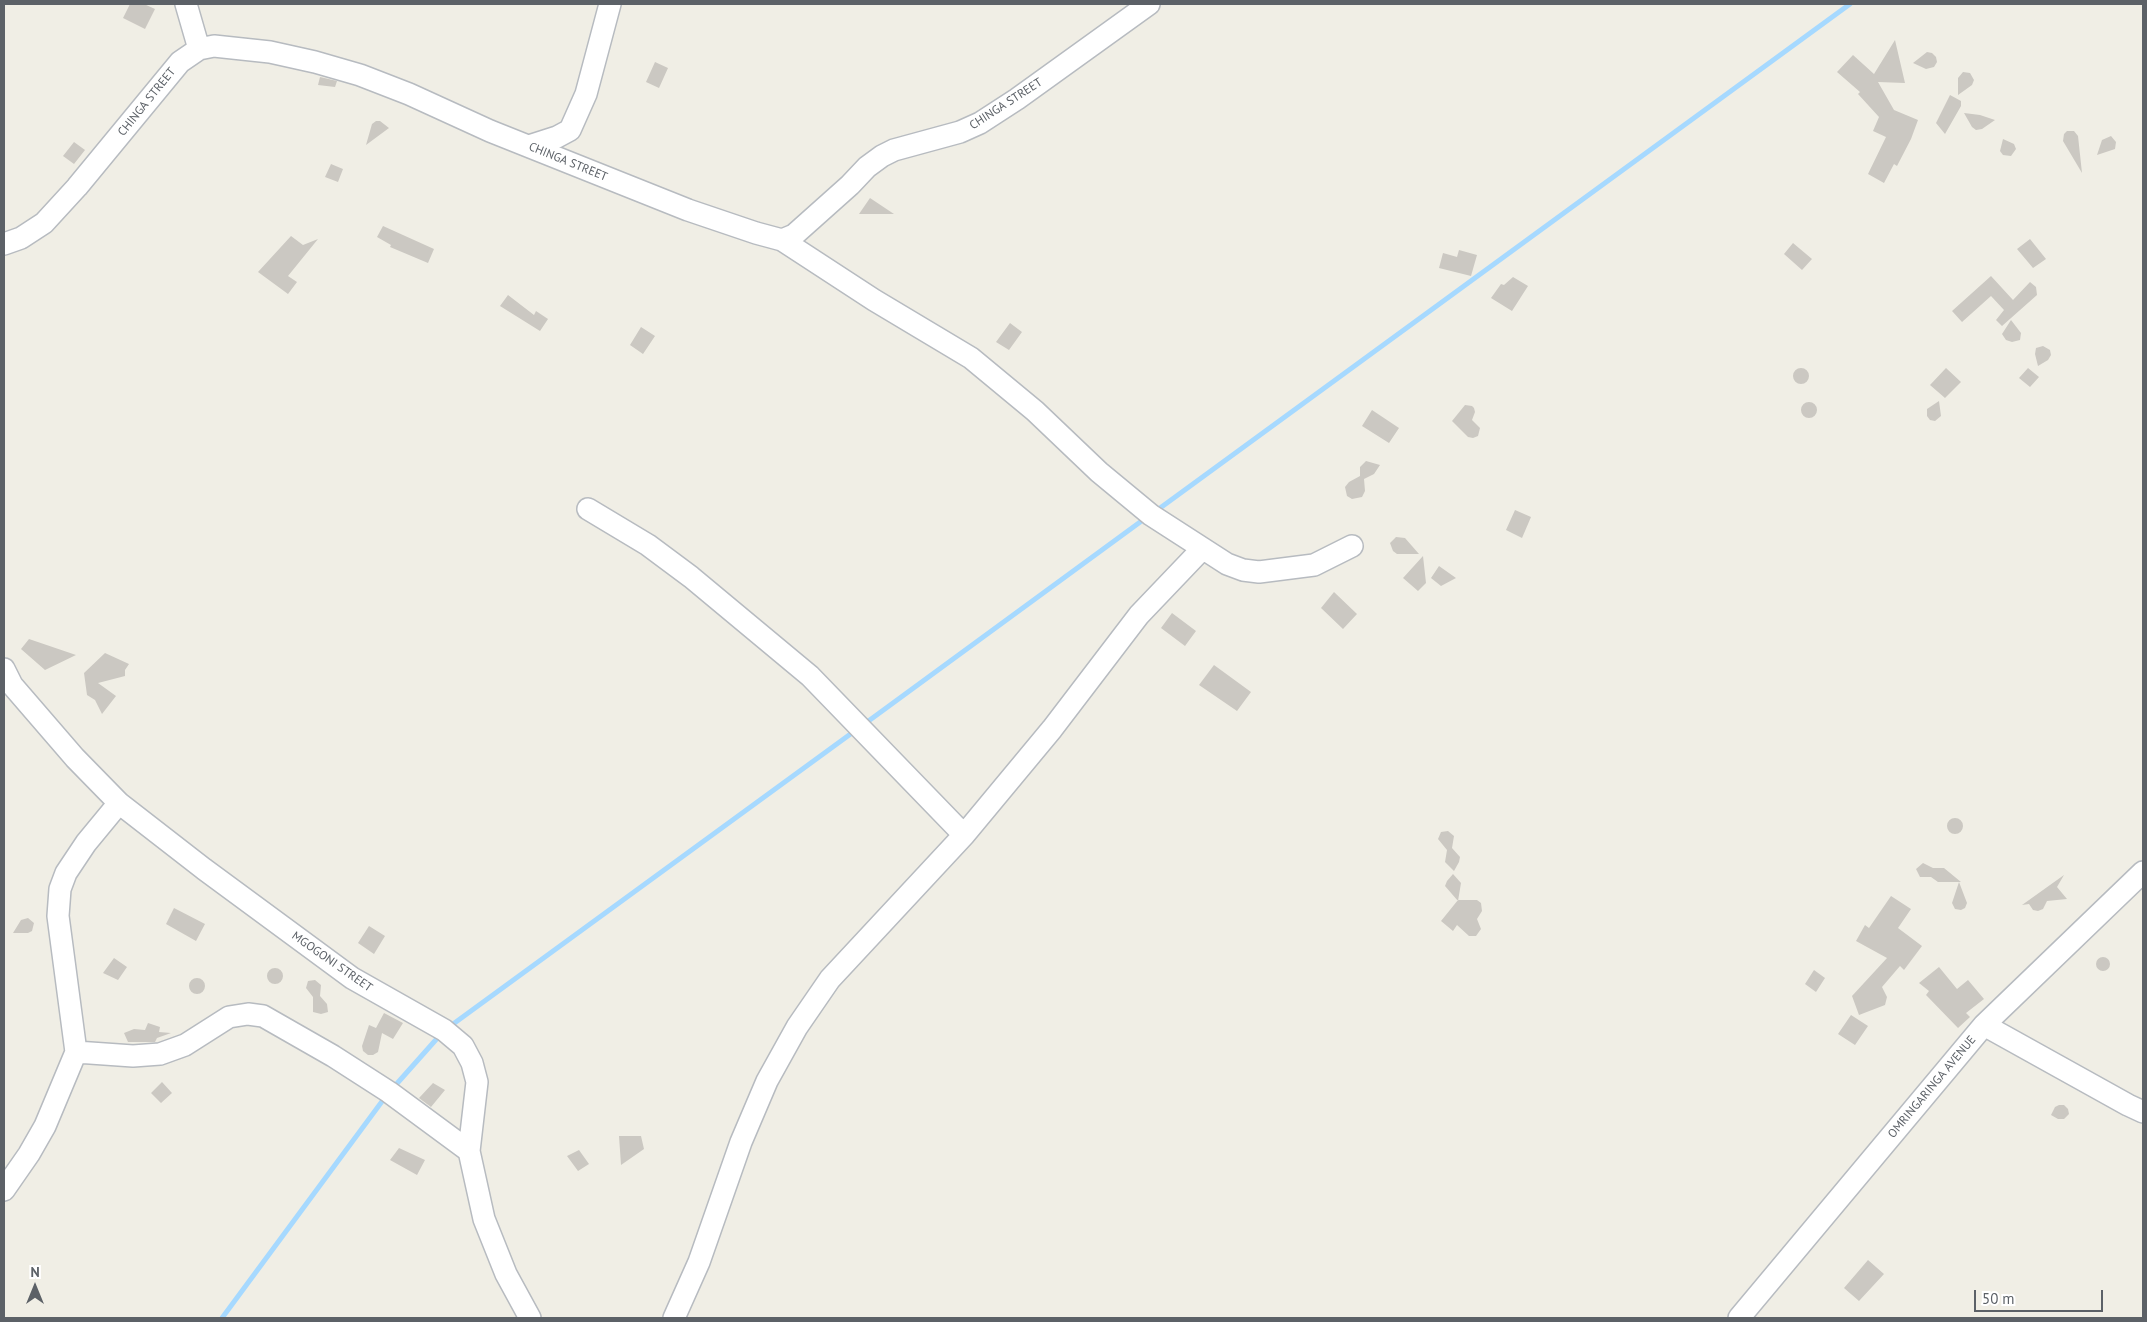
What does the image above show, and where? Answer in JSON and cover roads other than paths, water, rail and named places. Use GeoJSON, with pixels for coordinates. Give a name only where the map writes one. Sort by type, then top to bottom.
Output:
{"type":"FeatureCollection","features":[{"type":"Feature","properties":{"kind":"street"},"geometry":{"type":"LineString","coordinates":[[186,4],[199,49]]}},
{"type":"Feature","properties":{"kind":"street"},"geometry":{"type":"LineString","coordinates":[[529,146],[557,137],[570,130],[586,94],[610,4]]}},
{"type":"Feature","properties":{"kind":"street","name":"CHINGA STREET"},"geometry":{"type":"LineString","coordinates":[[4,244],[22,238],[44,223],[77,187],[180,62],[199,49],[214,46],[270,52],[360,75],[688,210],[782,240],[794,235],[867,167],[882,156],[894,150],[960,132],[980,122],[1017,99],[1149,4]]}},
{"type":"Feature","properties":{"kind":"street"},"geometry":{"type":"LineString","coordinates":[[782,240],[874,300],[971,358],[1035,411],[1099,472],[1143,508],[1227,564],[1243,570],[1259,572],[1314,566],[1352,546]]}},
{"type":"Feature","properties":{"kind":"street"},"geometry":{"type":"LineString","coordinates":[[588,509],[648,545],[677,566],[810,676],[964,835]]}},
{"type":"Feature","properties":{"kind":"street"},"geometry":{"type":"LineString","coordinates":[[674,1318],[698,1262],[741,1142],[767,1081],[797,1027],[830,979],[964,835],[1040,743],[1139,615],[1202,549]]}},
{"type":"Feature","properties":{"kind":"street","name":"MGOGONI STREET"},"geometry":{"type":"LineString","coordinates":[[4,669],[12,685],[75,758],[119,803],[220,881],[352,978],[444,1030],[463,1046],[472,1062],[477,1082],[469,1151],[484,1219],[506,1274],[530,1318]]}},
{"type":"Feature","properties":{"kind":"street"},"geometry":{"type":"LineString","coordinates":[[4,1190],[30,1154],[45,1126],[76,1052],[58,916],[60,889],[66,873],[86,843],[119,803]]}},
{"type":"Feature","properties":{"kind":"street","name":"OMRINGARINGA AVENUE"},"geometry":{"type":"LineString","coordinates":[[1738,1318],[1984,1025],[2143,872]]}},
{"type":"Feature","properties":{"kind":"street"},"geometry":{"type":"LineString","coordinates":[[76,1052],[133,1056],[160,1054],[185,1045],[229,1017],[248,1014],[262,1016],[332,1056],[389,1092],[469,1151]]}},
{"type":"Feature","properties":{"kind":"street"},"geometry":{"type":"LineString","coordinates":[[1984,1025],[2128,1106],[2143,1112]]}},
{"type":"Feature","properties":{"kind":"waterway"},"geometry":{"type":"LineString","coordinates":[[1156,511],[1850,4]]}},
{"type":"Feature","properties":{"kind":"waterway"},"geometry":{"type":"LineString","coordinates":[[863,725],[1147,517]]}},
{"type":"Feature","properties":{"kind":"waterway"},"geometry":{"type":"LineString","coordinates":[[449,1027],[856,730]]}},
{"type":"Feature","properties":{"kind":"waterway"},"geometry":{"type":"LineString","coordinates":[[393,1088],[441,1034]]}},
{"type":"Feature","properties":{"kind":"waterway"},"geometry":{"type":"LineString","coordinates":[[222,1318],[386,1096]]}}]}
